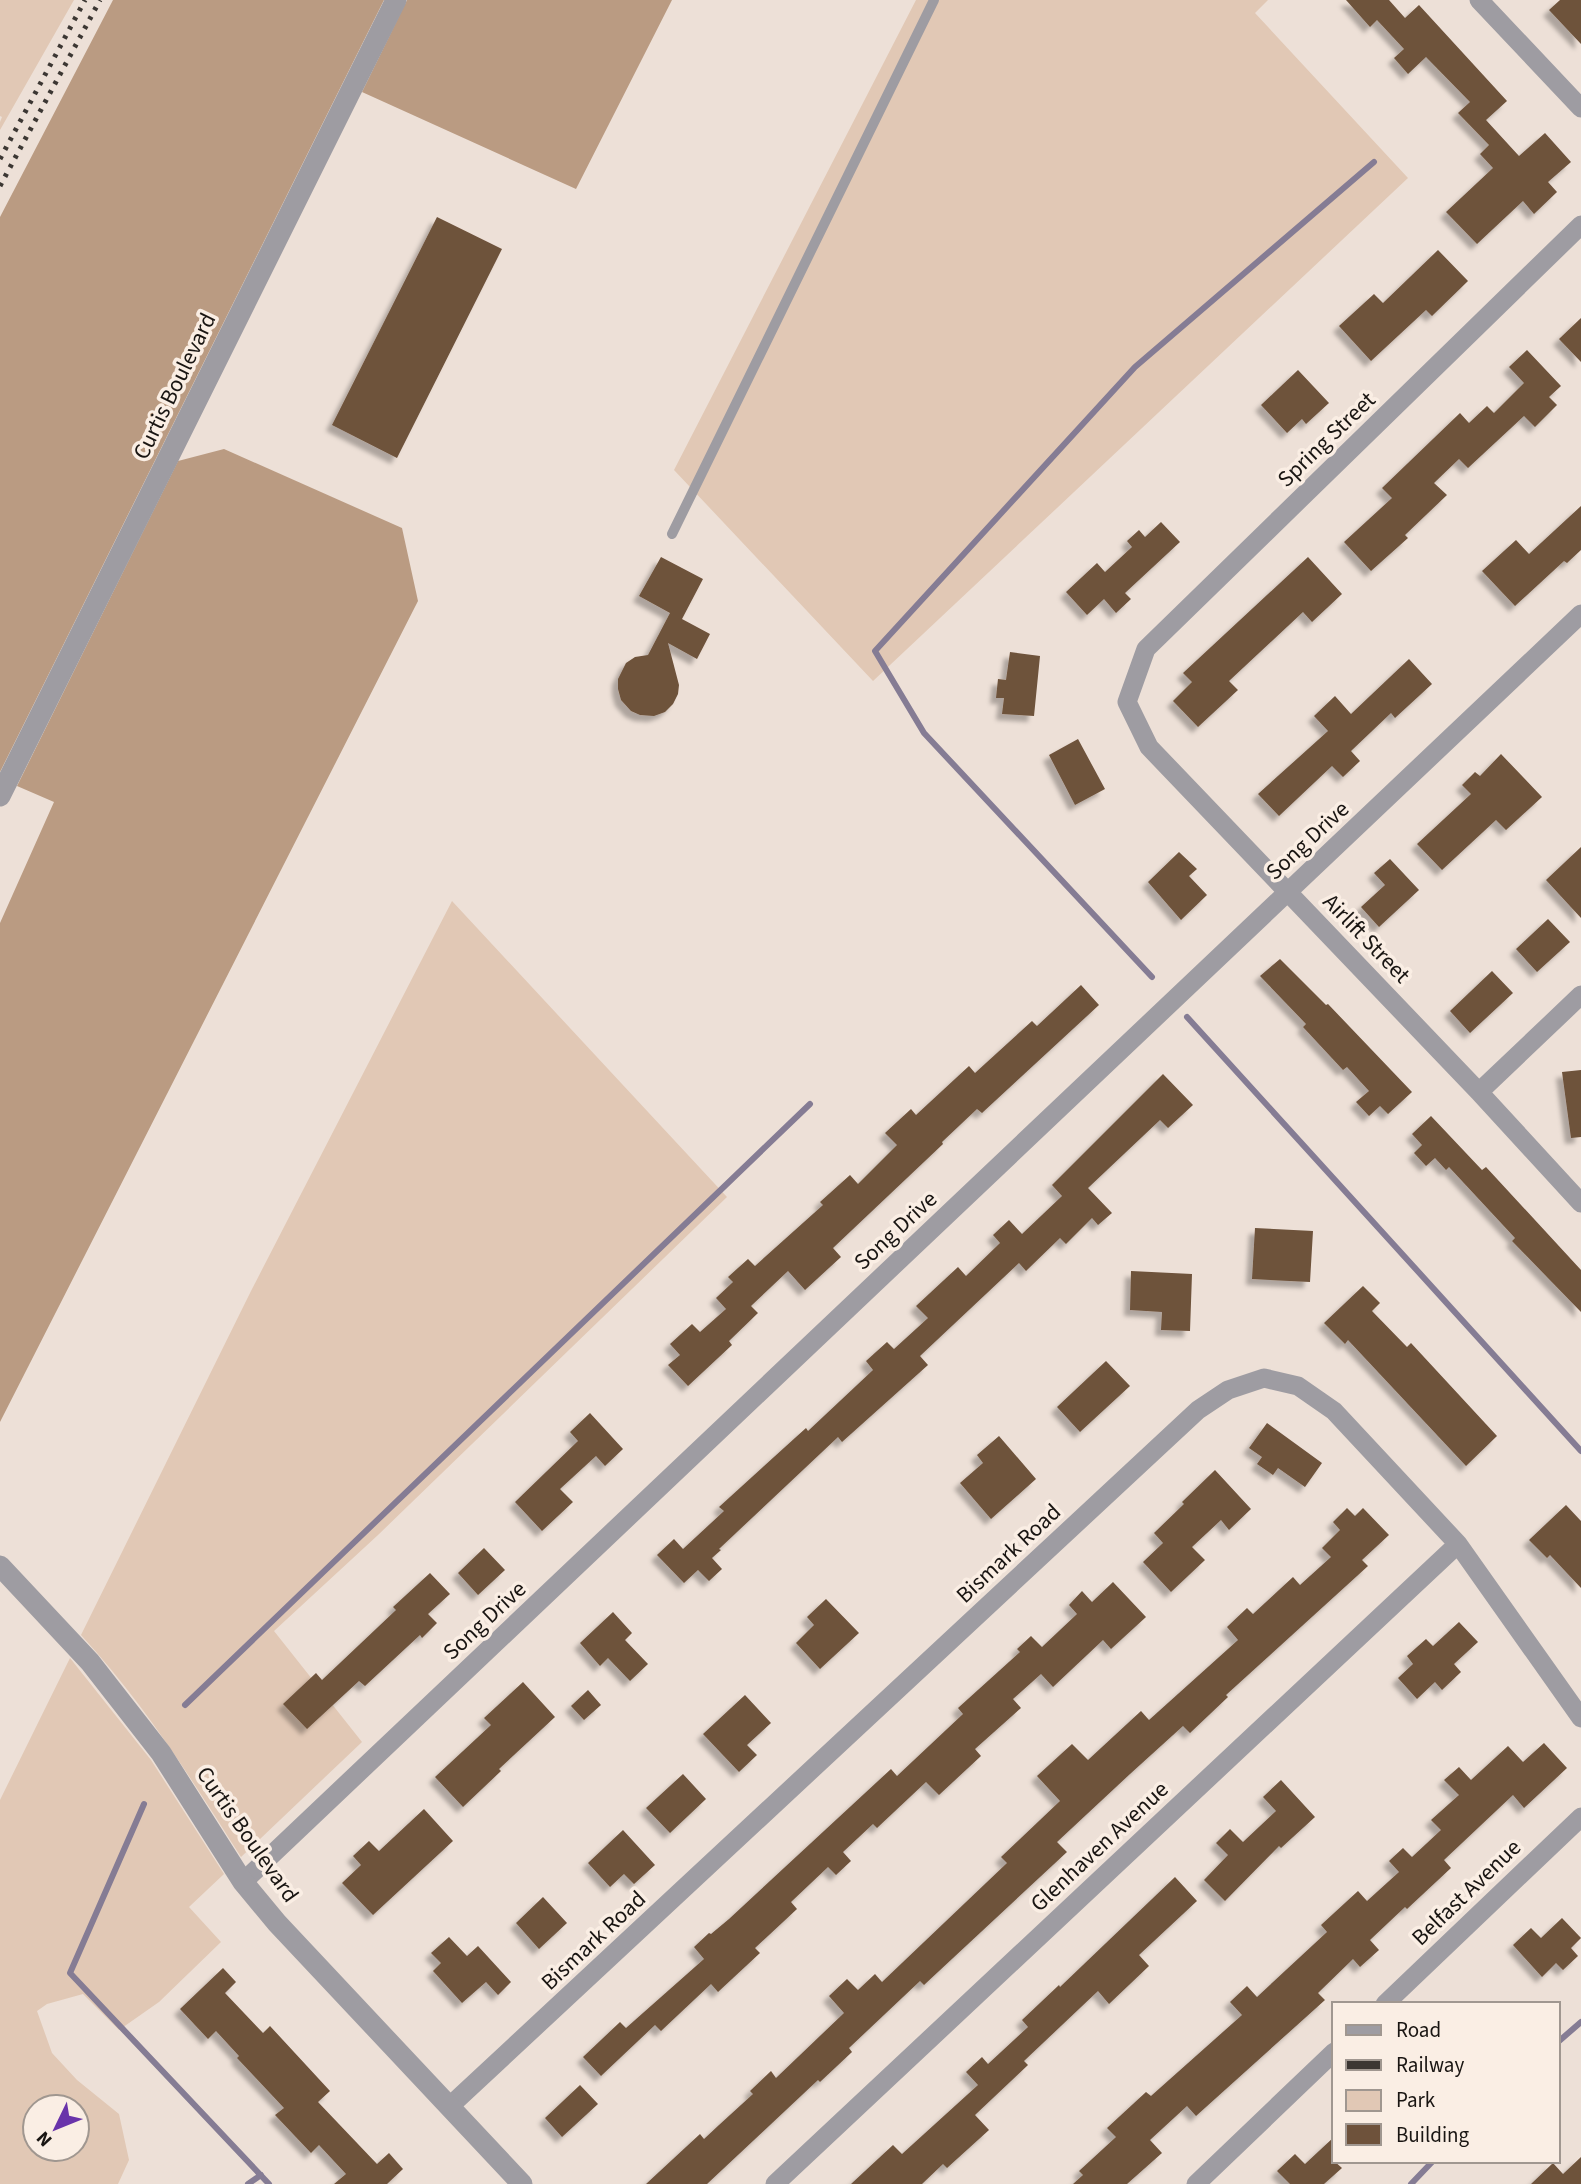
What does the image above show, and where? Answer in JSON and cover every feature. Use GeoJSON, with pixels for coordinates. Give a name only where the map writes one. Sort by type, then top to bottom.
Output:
{"type":"FeatureCollection","features":[{"type":"Feature","properties":{"kind":"street","name":"Curtis Boulevard"},"geometry":{"type":"LineString","coordinates":[[0,796],[396,0]]}},
{"type":"Feature","properties":{"kind":"street"},"geometry":{"type":"LineString","coordinates":[[1479,0],[1581,108]]}},
{"type":"Feature","properties":{"kind":"street","name":"Spring Street"},"geometry":{"type":"LineString","coordinates":[[1127,702],[1146,649],[1581,225]]}},
{"type":"Feature","properties":{"kind":"street","name":"Song Drive"},"geometry":{"type":"LineString","coordinates":[[243,1882],[1581,614]]}},
{"type":"Feature","properties":{"kind":"street","name":"Airlift Street"},"geometry":{"type":"LineString","coordinates":[[1127,702],[1149,747],[1479,1092],[1581,1203]]}},
{"type":"Feature","properties":{"kind":"street"},"geometry":{"type":"LineString","coordinates":[[1479,1092],[1581,995]]}},
{"type":"Feature","properties":{"kind":"street","name":"Bismark Road"},"geometry":{"type":"LineString","coordinates":[[450,2106],[1188,1419],[1228,1390],[1264,1378],[1298,1386],[1334,1411],[1458,1544],[1581,1718]]}},
{"type":"Feature","properties":{"kind":"street","name":"Glenhaven Avenue"},"geometry":{"type":"LineString","coordinates":[[775,2184],[1458,1544]]}},
{"type":"Feature","properties":{"kind":"street","name":"Curtis Boulevard"},"geometry":{"type":"LineString","coordinates":[[0,1566],[90,1662],[161,1753],[243,1882],[277,1923],[522,2184]]}},
{"type":"Feature","properties":{"kind":"street","name":"Belfast Avenue"},"geometry":{"type":"LineString","coordinates":[[1387,2002],[1581,1816]]}},
{"type":"Feature","properties":{"kind":"street"},"geometry":{"type":"LineString","coordinates":[[1196,2184],[1332,2054]]}},
{"type":"Feature","properties":{"kind":"lane"},"geometry":{"type":"LineString","coordinates":[[672,534],[934,0]]}},
{"type":"Feature","properties":{"kind":"green space"},"geometry":{"type":"Polygon","coordinates":[[[0,0],[74,0],[0,130],[2,117],[0,0]]]}},
{"type":"Feature","properties":{"kind":"green space"},"geometry":{"type":"Polygon","coordinates":[[[916,0],[1268,0],[1255,13],[1408,178],[873,681],[674,470],[916,0]]]}},
{"type":"Feature","properties":{"kind":"green space"},"geometry":{"type":"Polygon","coordinates":[[[452,901],[727,1197],[378,1535],[274,1631],[362,1742],[241,1857],[146,1715],[81,1635],[251,1291],[452,901]]]}},
{"type":"Feature","properties":{"kind":"green space"},"geometry":{"type":"Polygon","coordinates":[[[70,1658],[151,1760],[224,1874],[189,1907],[221,1942],[159,2002],[119,2030],[83,1994],[47,2004],[37,2011],[52,2053],[77,2080],[119,2114],[129,2160],[118,2184],[0,2184],[0,1800],[70,1658]]]}},
{"type":"Feature","properties":{"kind":"shaded area"},"geometry":{"type":"Polygon","coordinates":[[[113,0],[384,0],[0,772],[0,217],[113,0]]]}},
{"type":"Feature","properties":{"kind":"shaded area"},"geometry":{"type":"Polygon","coordinates":[[[407,0],[672,0],[576,189],[362,92],[407,0]]]}},
{"type":"Feature","properties":{"kind":"shaded area"},"geometry":{"type":"Polygon","coordinates":[[[224,449],[402,528],[418,601],[0,1422],[0,923],[54,802],[17,786],[178,461],[224,449]]]}},
{"type":"Feature","properties":{"kind":"building"},"geometry":{"type":"Polygon","coordinates":[[[1346,0],[1389,0],[1405,18],[1419,5],[1507,101],[1486,120],[1519,156],[1545,133],[1571,162],[1548,182],[1557,192],[1534,214],[1523,201],[1477,244],[1446,212],[1493,168],[1480,154],[1489,145],[1458,113],[1470,102],[1426,57],[1408,74],[1394,58],[1404,49],[1377,20],[1370,27],[1346,0]]]}},
{"type":"Feature","properties":{"kind":"building"},"geometry":{"type":"Polygon","coordinates":[[[1560,0],[1581,0],[1581,44],[1549,10],[1560,0]]]}},
{"type":"Feature","properties":{"kind":"building"},"geometry":{"type":"Polygon","coordinates":[[[437,217],[502,249],[397,458],[332,425],[437,217]]]}},
{"type":"Feature","properties":{"kind":"building"},"geometry":{"type":"Polygon","coordinates":[[[1438,250],[1468,281],[1432,316],[1426,310],[1371,361],[1339,326],[1374,294],[1383,303],[1438,250]]]}},
{"type":"Feature","properties":{"kind":"building"},"geometry":{"type":"Polygon","coordinates":[[[1581,318],[1581,362],[1559,339],[1581,318]]]}},
{"type":"Feature","properties":{"kind":"building"},"geometry":{"type":"Polygon","coordinates":[[[1527,350],[1561,386],[1549,397],[1557,405],[1535,427],[1524,416],[1468,468],[1459,459],[1434,483],[1447,495],[1405,535],[1408,538],[1371,571],[1344,542],[1392,498],[1382,488],[1460,413],[1469,423],[1487,406],[1494,413],[1524,383],[1509,367],[1527,350]]]}},
{"type":"Feature","properties":{"kind":"building"},"geometry":{"type":"Polygon","coordinates":[[[1298,370],[1329,403],[1306,424],[1302,419],[1287,433],[1261,405],[1298,370]]]}},
{"type":"Feature","properties":{"kind":"building"},"geometry":{"type":"Polygon","coordinates":[[[1581,506],[1581,550],[1567,563],[1564,561],[1515,606],[1482,571],[1516,540],[1529,554],[1581,506]]]}},
{"type":"Feature","properties":{"kind":"building"},"geometry":{"type":"Polygon","coordinates":[[[1161,522],[1180,542],[1125,593],[1131,599],[1116,613],[1104,599],[1087,615],[1066,592],[1097,563],[1105,572],[1132,547],[1127,541],[1139,530],[1145,537],[1161,522]]]}},
{"type":"Feature","properties":{"kind":"building"},"geometry":{"type":"Polygon","coordinates":[[[661,557],[703,579],[682,619],[710,634],[697,659],[668,643],[679,685],[678,694],[665,712],[654,716],[640,715],[631,711],[621,700],[618,679],[626,663],[635,657],[648,655],[670,613],[639,596],[661,557]]]}},
{"type":"Feature","properties":{"kind":"building"},"geometry":{"type":"Polygon","coordinates":[[[1308,557],[1342,594],[1312,622],[1303,612],[1229,681],[1238,690],[1198,727],[1173,701],[1192,682],[1183,673],[1308,557]]]}},
{"type":"Feature","properties":{"kind":"building"},"geometry":{"type":"Polygon","coordinates":[[[1010,652],[1040,656],[1034,716],[1002,714],[1004,698],[996,698],[998,679],[1006,680],[1010,652]]]}},
{"type":"Feature","properties":{"kind":"building"},"geometry":{"type":"Polygon","coordinates":[[[1409,659],[1432,684],[1395,718],[1391,713],[1351,751],[1360,761],[1343,777],[1332,766],[1279,816],[1258,794],[1328,731],[1314,716],[1335,696],[1351,714],[1409,659]]]}},
{"type":"Feature","properties":{"kind":"building"},"geometry":{"type":"Polygon","coordinates":[[[1078,739],[1105,789],[1075,805],[1049,755],[1078,739]]]}},
{"type":"Feature","properties":{"kind":"building"},"geometry":{"type":"Polygon","coordinates":[[[1501,754],[1542,797],[1506,830],[1496,820],[1442,870],[1417,844],[1471,794],[1462,785],[1475,772],[1480,776],[1501,754]]]}},
{"type":"Feature","properties":{"kind":"building"},"geometry":{"type":"Polygon","coordinates":[[[1581,847],[1581,918],[1546,880],[1581,847]]]}},
{"type":"Feature","properties":{"kind":"building"},"geometry":{"type":"Polygon","coordinates":[[[1179,852],[1197,869],[1189,876],[1207,895],[1181,920],[1148,882],[1179,852]]]}},
{"type":"Feature","properties":{"kind":"building"},"geometry":{"type":"Polygon","coordinates":[[[1390,859],[1419,890],[1379,927],[1361,907],[1385,885],[1374,873],[1390,859]]]}},
{"type":"Feature","properties":{"kind":"building"},"geometry":{"type":"Polygon","coordinates":[[[1548,919],[1570,942],[1537,972],[1516,949],[1548,919]]]}},
{"type":"Feature","properties":{"kind":"building"},"geometry":{"type":"Polygon","coordinates":[[[1280,959],[1328,1004],[1412,1092],[1388,1114],[1380,1106],[1369,1116],[1356,1102],[1369,1091],[1347,1067],[1343,1070],[1303,1027],[1306,1024],[1260,976],[1280,959]]]}},
{"type":"Feature","properties":{"kind":"building"},"geometry":{"type":"Polygon","coordinates":[[[1492,971],[1513,993],[1470,1033],[1450,1011],[1492,971]]]}},
{"type":"Feature","properties":{"kind":"building"},"geometry":{"type":"Polygon","coordinates":[[[1081,985],[1099,1005],[982,1113],[977,1109],[942,1142],[943,1144],[833,1248],[841,1257],[805,1290],[788,1271],[751,1306],[758,1313],[729,1341],[732,1345],[688,1386],[668,1365],[680,1355],[670,1344],[692,1324],[700,1332],[726,1309],[716,1298],[733,1282],[728,1277],[748,1259],[755,1266],[823,1205],[820,1202],[850,1175],[858,1184],[897,1145],[885,1133],[911,1109],[916,1115],[969,1066],[975,1073],[1032,1021],[1037,1026],[1081,985]]]}},
{"type":"Feature","properties":{"kind":"building"},"geometry":{"type":"Polygon","coordinates":[[[1581,1070],[1581,1137],[1571,1138],[1562,1072],[1581,1070]]]}},
{"type":"Feature","properties":{"kind":"building"},"geometry":{"type":"Polygon","coordinates":[[[1163,1074],[1193,1105],[1168,1128],[1160,1120],[1088,1188],[1112,1213],[1098,1225],[1092,1218],[1066,1244],[1060,1238],[1026,1271],[1019,1263],[920,1356],[928,1365],[842,1442],[838,1437],[719,1549],[721,1550],[712,1558],[722,1569],[709,1581],[698,1570],[684,1583],[657,1555],[674,1539],[683,1549],[724,1511],[719,1507],[806,1428],[808,1431],[873,1370],[866,1361],[887,1342],[894,1349],[928,1318],[916,1306],[958,1267],[966,1276],[1000,1243],[993,1235],[1009,1220],[1022,1234],[1062,1196],[1052,1185],[1163,1074]]]}},
{"type":"Feature","properties":{"kind":"building"},"geometry":{"type":"Polygon","coordinates":[[[1431,1116],[1482,1170],[1486,1167],[1581,1270],[1581,1312],[1512,1241],[1515,1238],[1449,1167],[1446,1170],[1435,1158],[1426,1166],[1414,1153],[1422,1145],[1412,1134],[1431,1116]]]}},
{"type":"Feature","properties":{"kind":"building"},"geometry":{"type":"Polygon","coordinates":[[[1255,1228],[1313,1231],[1310,1282],[1252,1279],[1255,1228]]]}},
{"type":"Feature","properties":{"kind":"building"},"geometry":{"type":"Polygon","coordinates":[[[1131,1271],[1192,1274],[1190,1331],[1161,1330],[1162,1312],[1130,1310],[1131,1271]]]}},
{"type":"Feature","properties":{"kind":"building"},"geometry":{"type":"Polygon","coordinates":[[[1363,1286],[1380,1303],[1372,1311],[1407,1347],[1411,1343],[1497,1436],[1466,1466],[1348,1340],[1345,1344],[1324,1323],[1363,1286]]]}},
{"type":"Feature","properties":{"kind":"building"},"geometry":{"type":"Polygon","coordinates":[[[1106,1361],[1130,1386],[1080,1432],[1057,1407],[1106,1361]]]}},
{"type":"Feature","properties":{"kind":"building"},"geometry":{"type":"Polygon","coordinates":[[[590,1413],[623,1449],[605,1466],[596,1456],[560,1489],[573,1502],[542,1531],[515,1502],[578,1441],[570,1432],[590,1413]]]}},
{"type":"Feature","properties":{"kind":"building"},"geometry":{"type":"Polygon","coordinates":[[[1267,1423],[1322,1463],[1305,1487],[1278,1468],[1273,1475],[1257,1464],[1262,1457],[1249,1448],[1267,1423]]]}},
{"type":"Feature","properties":{"kind":"building"},"geometry":{"type":"Polygon","coordinates":[[[999,1436],[1036,1479],[991,1519],[960,1483],[983,1463],[977,1455],[999,1436]]]}},
{"type":"Feature","properties":{"kind":"building"},"geometry":{"type":"Polygon","coordinates":[[[1215,1470],[1251,1509],[1229,1530],[1221,1520],[1192,1547],[1205,1560],[1171,1592],[1143,1562],[1163,1543],[1154,1533],[1215,1470]]]}},
{"type":"Feature","properties":{"kind":"building"},"geometry":{"type":"Polygon","coordinates":[[[1566,1505],[1581,1521],[1581,1588],[1550,1555],[1547,1558],[1529,1540],[1566,1505]]]}},
{"type":"Feature","properties":{"kind":"building"},"geometry":{"type":"Polygon","coordinates":[[[1347,1508],[1355,1516],[1363,1508],[1389,1535],[1362,1560],[1368,1566],[1226,1695],[1228,1697],[1190,1733],[1183,1726],[1057,1842],[1067,1852],[924,1985],[920,1981],[849,2048],[852,2052],[820,2082],[818,2080],[707,2184],[646,2184],[700,2134],[704,2139],[753,2094],[750,2091],[771,2071],[776,2078],[844,2013],[829,1996],[847,1979],[858,1990],[875,1974],[882,1982],[1007,1863],[1001,1857],[1060,1801],[1037,1776],[1072,1744],[1088,1760],[1141,1711],[1149,1720],[1238,1640],[1227,1627],[1247,1608],[1253,1614],[1293,1577],[1300,1585],[1331,1557],[1322,1548],[1340,1530],[1333,1522],[1347,1508]]]}},
{"type":"Feature","properties":{"kind":"building"},"geometry":{"type":"Polygon","coordinates":[[[484,1548],[505,1570],[478,1595],[458,1573],[484,1548]]]}},
{"type":"Feature","properties":{"kind":"building"},"geometry":{"type":"Polygon","coordinates":[[[430,1573],[450,1594],[428,1614],[437,1623],[422,1638],[420,1635],[365,1686],[359,1681],[307,1729],[283,1704],[316,1673],[322,1680],[396,1610],[393,1607],[430,1573]]]}},
{"type":"Feature","properties":{"kind":"building"},"geometry":{"type":"Polygon","coordinates":[[[1113,1582],[1146,1617],[1111,1649],[1103,1640],[1053,1687],[1041,1674],[1013,1699],[1021,1708],[975,1749],[981,1756],[939,1795],[926,1782],[877,1828],[873,1824],[843,1852],[851,1861],[836,1875],[828,1867],[791,1902],[797,1909],[755,1948],[760,1953],[718,1992],[711,1984],[661,2031],[655,2025],[601,2076],[583,2057],[620,2022],[626,2028],[704,1959],[694,1947],[729,1919],[891,1769],[897,1776],[963,1714],[958,1708],[1020,1652],[1017,1649],[1031,1636],[1042,1647],[1077,1614],[1069,1605],[1082,1591],[1092,1602],[1113,1582]]]}},
{"type":"Feature","properties":{"kind":"building"},"geometry":{"type":"Polygon","coordinates":[[[826,1599],[859,1633],[820,1669],[796,1643],[814,1625],[807,1617],[826,1599]]]}},
{"type":"Feature","properties":{"kind":"building"},"geometry":{"type":"Polygon","coordinates":[[[613,1612],[632,1633],[625,1640],[648,1664],[630,1681],[608,1658],[600,1666],[580,1643],[613,1612]]]}},
{"type":"Feature","properties":{"kind":"building"},"geometry":{"type":"Polygon","coordinates":[[[1459,1622],[1478,1642],[1454,1664],[1461,1672],[1442,1690],[1435,1682],[1417,1699],[1398,1678],[1413,1664],[1407,1656],[1426,1639],[1433,1646],[1459,1622]]]}},
{"type":"Feature","properties":{"kind":"building"},"geometry":{"type":"Polygon","coordinates":[[[523,1682],[555,1717],[463,1807],[435,1777],[491,1725],[484,1718],[523,1682]]]}},
{"type":"Feature","properties":{"kind":"building"},"geometry":{"type":"Polygon","coordinates":[[[588,1690],[601,1705],[584,1720],[571,1706],[588,1690]]]}},
{"type":"Feature","properties":{"kind":"building"},"geometry":{"type":"Polygon","coordinates":[[[745,1695],[771,1723],[747,1745],[757,1755],[739,1772],[703,1734],[745,1695]]]}},
{"type":"Feature","properties":{"kind":"building"},"geometry":{"type":"Polygon","coordinates":[[[1544,1743],[1567,1768],[1524,1808],[1513,1795],[1444,1860],[1451,1868],[1370,1940],[1379,1950],[1360,1967],[1353,1959],[1318,1993],[1325,2000],[1196,2116],[1187,2106],[1150,2140],[1162,2153],[1127,2184],[1073,2184],[1083,2175],[1079,2171],[1116,2137],[1107,2128],[1146,2092],[1151,2096],[1242,2015],[1230,2002],[1247,1986],[1257,1997],[1327,1932],[1321,1925],[1358,1891],[1367,1901],[1399,1872],[1389,1861],[1403,1848],[1412,1857],[1441,1830],[1431,1820],[1459,1795],[1444,1780],[1459,1767],[1471,1780],[1508,1746],[1523,1762],[1544,1743]]]}},
{"type":"Feature","properties":{"kind":"building"},"geometry":{"type":"Polygon","coordinates":[[[683,1774],[706,1799],[670,1833],[646,1808],[683,1774]]]}},
{"type":"Feature","properties":{"kind":"building"},"geometry":{"type":"Polygon","coordinates":[[[1281,1780],[1315,1817],[1281,1848],[1279,1846],[1225,1901],[1204,1880],[1228,1855],[1216,1843],[1230,1829],[1243,1842],[1276,1811],[1263,1797],[1281,1780]]]}},
{"type":"Feature","properties":{"kind":"building"},"geometry":{"type":"Polygon","coordinates":[[[424,1809],[453,1841],[373,1915],[342,1883],[361,1865],[353,1856],[369,1841],[379,1851],[424,1809]]]}},
{"type":"Feature","properties":{"kind":"building"},"geometry":{"type":"Polygon","coordinates":[[[623,1830],[655,1865],[634,1884],[624,1874],[610,1887],[588,1863],[623,1830]]]}},
{"type":"Feature","properties":{"kind":"building"},"geometry":{"type":"Polygon","coordinates":[[[1175,1877],[1197,1901],[1139,1955],[1149,1966],[1109,2004],[1098,1991],[1024,2061],[1028,2065],[975,2115],[989,2130],[947,2168],[943,2164],[922,2184],[851,2184],[893,2145],[902,2154],[978,2085],[966,2072],[982,2057],[988,2064],[1028,2027],[1022,2020],[1175,1877]]]}},
{"type":"Feature","properties":{"kind":"building"},"geometry":{"type":"Polygon","coordinates":[[[543,1897],[567,1923],[539,1949],[516,1923],[543,1897]]]}},
{"type":"Feature","properties":{"kind":"building"},"geometry":{"type":"Polygon","coordinates":[[[1562,1918],[1581,1938],[1571,1948],[1578,1956],[1563,1970],[1556,1963],[1542,1977],[1513,1945],[1531,1928],[1541,1938],[1562,1918]]]}},
{"type":"Feature","properties":{"kind":"building"},"geometry":{"type":"Polygon","coordinates":[[[449,1937],[467,1956],[478,1946],[511,1982],[498,1995],[486,1982],[462,2003],[433,1971],[441,1963],[431,1953],[449,1937]]]}},
{"type":"Feature","properties":{"kind":"building"},"geometry":{"type":"Polygon","coordinates":[[[223,1968],[236,1982],[225,1993],[263,2033],[270,2026],[330,2091],[318,2102],[377,2164],[389,2153],[403,2169],[387,2184],[334,2184],[346,2174],[319,2145],[311,2153],[275,2115],[284,2108],[237,2058],[239,2056],[216,2031],[208,2039],[180,2009],[223,1968]]]}},
{"type":"Feature","properties":{"kind":"building"},"geometry":{"type":"Polygon","coordinates":[[[580,2085],[598,2104],[562,2137],[545,2118],[580,2085]]]}},
{"type":"Feature","properties":{"kind":"building"},"geometry":{"type":"Polygon","coordinates":[[[1332,2139],[1332,2163],[1342,2168],[1324,2184],[1290,2184],[1277,2171],[1295,2154],[1305,2164],[1332,2139]]]}},
{"type":"Feature","properties":{"kind":"building"},"geometry":{"type":"Polygon","coordinates":[[[1581,2157],[1581,2184],[1531,2184],[1553,2163],[1563,2174],[1581,2157]]]}},
{"type":"Feature","properties":{"kind":"waterway"},"geometry":{"type":"LineString","coordinates":[[1152,977],[924,733],[875,651],[1135,367],[1374,162]]}},
{"type":"Feature","properties":{"kind":"waterway"},"geometry":{"type":"LineString","coordinates":[[1187,1017],[1581,1451]]}},
{"type":"Feature","properties":{"kind":"waterway"},"geometry":{"type":"LineString","coordinates":[[185,1705],[810,1104]]}},
{"type":"Feature","properties":{"kind":"waterway"},"geometry":{"type":"LineString","coordinates":[[144,1804],[70,1973],[269,2184]]}},
{"type":"Feature","properties":{"kind":"waterway"},"geometry":{"type":"LineString","coordinates":[[1560,2040],[1581,2022]]}},
{"type":"Feature","properties":{"kind":"waterway"},"geometry":{"type":"LineString","coordinates":[[1411,2184],[1431,2163]]}},
{"type":"Feature","properties":{"kind":"waterway"},"geometry":{"type":"LineString","coordinates":[[248,2184],[261,2175]]}},
{"type":"Feature","properties":{"kind":"railway"},"geometry":{"type":"LineString","coordinates":[[0,159],[85,0]]}},
{"type":"Feature","properties":{"kind":"railway"},"geometry":{"type":"LineString","coordinates":[[0,186],[100,0]]}}]}
